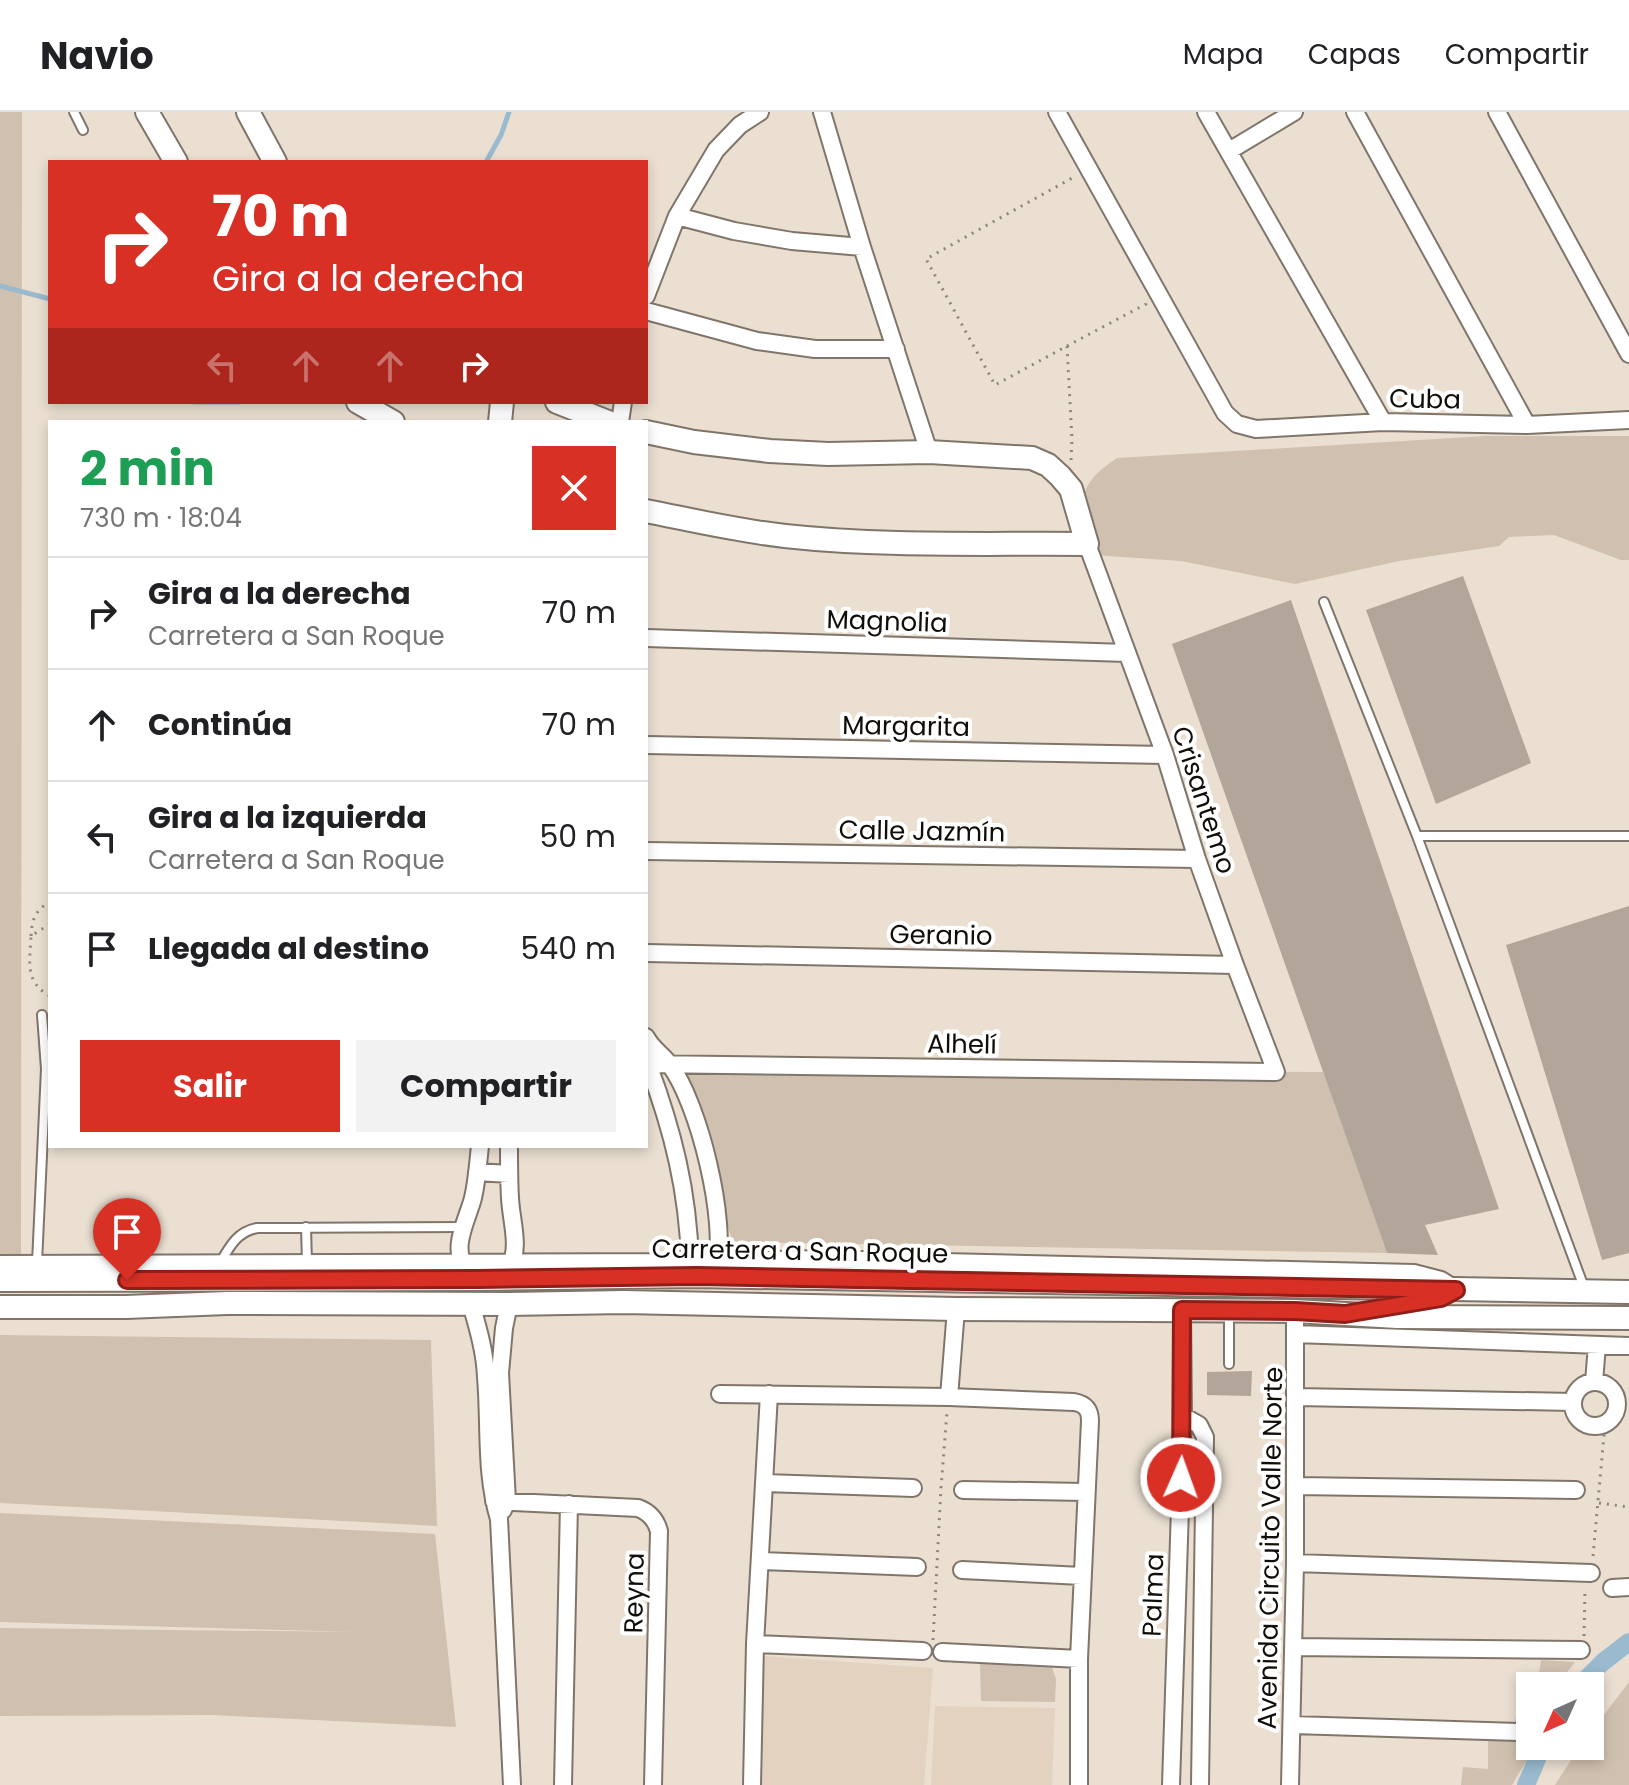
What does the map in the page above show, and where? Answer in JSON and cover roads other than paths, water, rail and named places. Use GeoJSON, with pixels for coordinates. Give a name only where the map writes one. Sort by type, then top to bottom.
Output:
{"type":"FeatureCollection","features":[{"type":"Feature","properties":{"kind":"main road"},"geometry":{"type":"LineString","coordinates":[[147,112],[175,160]]}},
{"type":"Feature","properties":{"kind":"main road"},"geometry":{"type":"LineString","coordinates":[[248,112],[274,160]]}},
{"type":"Feature","properties":{"kind":"main road"},"geometry":{"type":"LineString","coordinates":[[362,404],[390,420]]}},
{"type":"Feature","properties":{"kind":"main road"},"geometry":{"type":"LineString","coordinates":[[562,404],[603,420]]}},
{"type":"Feature","properties":{"kind":"main road"},"geometry":{"type":"LineString","coordinates":[[648,432],[694,442],[770,451],[828,454],[929,452],[1032,458],[1048,465],[1071,489],[1087,544],[876,542],[790,537],[648,511]]}},
{"type":"Feature","properties":{"kind":"main road"},"geometry":{"type":"LineString","coordinates":[[624,1302],[674,1295],[704,1272],[717,1289],[779,1304]]}},
{"type":"Feature","properties":{"kind":"main road","name":"Carretera a San Roque"},"geometry":{"type":"LineString","coordinates":[[0,1280],[704,1272],[876,1280],[1456,1290]]}},
{"type":"Feature","properties":{"kind":"main road"},"geometry":{"type":"LineString","coordinates":[[410,1303],[475,1292],[496,1276],[524,1295],[564,1302]]}},
{"type":"Feature","properties":{"kind":"main road"},"geometry":{"type":"LineString","coordinates":[[876,1280],[908,1289],[956,1309],[987,1295],[1032,1282]]}},
{"type":"Feature","properties":{"kind":"main road"},"geometry":{"type":"LineString","coordinates":[[1345,1314],[1441,1298],[1456,1290],[1629,1292]]}},
{"type":"Feature","properties":{"kind":"main road","name":"Carretera a San Roque"},"geometry":{"type":"LineString","coordinates":[[0,1307],[624,1302],[956,1309],[1295,1311],[1397,1317],[1629,1318]]}},
{"type":"Feature","properties":{"kind":"street"},"geometry":{"type":"LineString","coordinates":[[648,291],[677,216],[716,150],[740,125],[760,112]]}},
{"type":"Feature","properties":{"kind":"street"},"geometry":{"type":"LineString","coordinates":[[822,112],[929,452]]}},
{"type":"Feature","properties":{"kind":"street","name":"Cuba"},"geometry":{"type":"LineString","coordinates":[[1057,112],[1225,413],[1237,424],[1256,429],[1383,422],[1527,425],[1629,420]]}},
{"type":"Feature","properties":{"kind":"street"},"geometry":{"type":"LineString","coordinates":[[1206,112],[1383,422]]}},
{"type":"Feature","properties":{"kind":"street"},"geometry":{"type":"LineString","coordinates":[[1229,151],[1294,112]]}},
{"type":"Feature","properties":{"kind":"street"},"geometry":{"type":"LineString","coordinates":[[1355,112],[1527,425]]}},
{"type":"Feature","properties":{"kind":"street"},"geometry":{"type":"LineString","coordinates":[[1497,112],[1629,354]]}},
{"type":"Feature","properties":{"kind":"street"},"geometry":{"type":"LineString","coordinates":[[677,216],[734,231],[792,241],[862,247]]}},
{"type":"Feature","properties":{"kind":"street"},"geometry":{"type":"LineString","coordinates":[[648,312],[771,343],[815,349],[896,349]]}},
{"type":"Feature","properties":{"kind":"street","name":"Crisantemo"},"geometry":{"type":"LineString","coordinates":[[1087,544],[1165,755],[1197,859],[1276,1072]]}},
{"type":"Feature","properties":{"kind":"street","name":"Magnolia"},"geometry":{"type":"LineString","coordinates":[[648,638],[1127,653]]}},
{"type":"Feature","properties":{"kind":"street","name":"Margarita"},"geometry":{"type":"LineString","coordinates":[[648,745],[1165,755]]}},
{"type":"Feature","properties":{"kind":"street","name":"Calle Jazmín"},"geometry":{"type":"LineString","coordinates":[[648,851],[1197,859]]}},
{"type":"Feature","properties":{"kind":"street","name":"Geranio"},"geometry":{"type":"LineString","coordinates":[[648,953],[1235,965]]}},
{"type":"Feature","properties":{"kind":"street"},"geometry":{"type":"LineString","coordinates":[[648,1042],[670,1064],[686,1097],[711,1177],[717,1213],[704,1272]]}},
{"type":"Feature","properties":{"kind":"street","name":"Alhelí"},"geometry":{"type":"LineString","coordinates":[[648,1064],[1276,1072]]}},
{"type":"Feature","properties":{"kind":"street"},"geometry":{"type":"LineString","coordinates":[[648,1067],[675,1143],[704,1272]]}},
{"type":"Feature","properties":{"kind":"street"},"geometry":{"type":"LineString","coordinates":[[461,1263],[459,1251],[474,1196],[480,1148]]}},
{"type":"Feature","properties":{"kind":"street"},"geometry":{"type":"LineString","coordinates":[[496,1276],[515,1246],[509,1148]]}},
{"type":"Feature","properties":{"kind":"street"},"geometry":{"type":"LineString","coordinates":[[477,1172],[509,1174]]}},
{"type":"Feature","properties":{"kind":"street"},"geometry":{"type":"LineString","coordinates":[[704,1272],[834,1259],[1414,1273],[1441,1280],[1456,1290]]}},
{"type":"Feature","properties":{"kind":"street"},"geometry":{"type":"LineString","coordinates":[[0,1264],[461,1263],[496,1276]]}},
{"type":"Feature","properties":{"kind":"street"},"geometry":{"type":"LineString","coordinates":[[461,1263],[496,1276]]}},
{"type":"Feature","properties":{"kind":"street"},"geometry":{"type":"LineString","coordinates":[[471,1304],[493,1374],[512,1785]]}},
{"type":"Feature","properties":{"kind":"street"},"geometry":{"type":"LineString","coordinates":[[493,1374],[509,1304]]}},
{"type":"Feature","properties":{"kind":"street"},"geometry":{"type":"LineString","coordinates":[[949,1397],[956,1309]]}},
{"type":"Feature","properties":{"kind":"street","name":"Palma"},"geometry":{"type":"LineString","coordinates":[[1171,1785],[1183,1416],[1182,1310]]}},
{"type":"Feature","properties":{"kind":"street","name":"Avenida Circuito Valle Norte"},"geometry":{"type":"LineString","coordinates":[[1290,1785],[1296,1486],[1295,1311]]}},
{"type":"Feature","properties":{"kind":"street"},"geometry":{"type":"LineString","coordinates":[[1295,1334],[1629,1346]]}},
{"type":"Feature","properties":{"kind":"street"},"geometry":{"type":"LineString","coordinates":[[1594,1382],[1597,1345]]}},
{"type":"Feature","properties":{"kind":"street"},"geometry":{"type":"LineString","coordinates":[[1594,1382],[1602,1382],[1614,1391],[1623,1406],[1612,1420],[1590,1426],[1583,1423],[1574,1410],[1573,1402],[1580,1388],[1594,1382]]}},
{"type":"Feature","properties":{"kind":"street"},"geometry":{"type":"LineString","coordinates":[[720,1394],[949,1397],[1074,1402],[1087,1408],[1090,1421],[1079,1659],[1079,1785]]}},
{"type":"Feature","properties":{"kind":"street"},"geometry":{"type":"LineString","coordinates":[[752,1785],[755,1644],[769,1394]]}},
{"type":"Feature","properties":{"kind":"street"},"geometry":{"type":"LineString","coordinates":[[1296,1397],[1573,1402]]}},
{"type":"Feature","properties":{"kind":"street"},"geometry":{"type":"LineString","coordinates":[[1183,1416],[1199,1425],[1205,1437],[1200,1785]]}},
{"type":"Feature","properties":{"kind":"street"},"geometry":{"type":"LineString","coordinates":[[765,1483],[913,1488]]}},
{"type":"Feature","properties":{"kind":"street"},"geometry":{"type":"LineString","coordinates":[[1296,1486],[1576,1490]]}},
{"type":"Feature","properties":{"kind":"street"},"geometry":{"type":"LineString","coordinates":[[963,1490],[1086,1492]]}},
{"type":"Feature","properties":{"kind":"street","name":"Reyna"},"geometry":{"type":"LineString","coordinates":[[500,1501],[638,1508],[658,1525],[653,1785]]}},
{"type":"Feature","properties":{"kind":"street"},"geometry":{"type":"LineString","coordinates":[[563,1785],[569,1504]]}},
{"type":"Feature","properties":{"kind":"street"},"geometry":{"type":"LineString","coordinates":[[760,1561],[917,1567]]}},
{"type":"Feature","properties":{"kind":"street"},"geometry":{"type":"LineString","coordinates":[[1295,1563],[1588,1573]]}},
{"type":"Feature","properties":{"kind":"street"},"geometry":{"type":"LineString","coordinates":[[962,1570],[1082,1576]]}},
{"type":"Feature","properties":{"kind":"street"},"geometry":{"type":"LineString","coordinates":[[755,1644],[1079,1659]]}},
{"type":"Feature","properties":{"kind":"street"},"geometry":{"type":"LineString","coordinates":[[1294,1647],[1581,1650]]}},
{"type":"Feature","properties":{"kind":"street"},"geometry":{"type":"LineString","coordinates":[[1293,1725],[1516,1732]]}},
{"type":"Feature","properties":{"kind":"lane"},"geometry":{"type":"LineString","coordinates":[[74,112],[83,130]]}},
{"type":"Feature","properties":{"kind":"lane"},"geometry":{"type":"LineString","coordinates":[[1324,602],[1417,836],[1585,1291]]}},
{"type":"Feature","properties":{"kind":"lane"},"geometry":{"type":"LineString","coordinates":[[1417,836],[1629,836]]}},
{"type":"Feature","properties":{"kind":"lane"},"geometry":{"type":"LineString","coordinates":[[37,1263],[48,1069],[42,1015]]}},
{"type":"Feature","properties":{"kind":"lane"},"geometry":{"type":"LineString","coordinates":[[306,1227],[307,1263]]}},
{"type":"Feature","properties":{"kind":"lane"},"geometry":{"type":"LineString","coordinates":[[220,1263],[232,1242],[246,1230],[257,1228],[464,1227]]}},
{"type":"Feature","properties":{"kind":"lane"},"geometry":{"type":"LineString","coordinates":[[1229,1311],[1229,1364]]}},
{"type":"Feature","properties":{"kind":"waterway"},"geometry":{"type":"LineString","coordinates":[[487,160],[509,112]]}},
{"type":"Feature","properties":{"kind":"waterway"},"geometry":{"type":"LineString","coordinates":[[0,286],[48,298]]}},
{"type":"Feature","properties":{"kind":"waterway"},"geometry":{"type":"LineString","coordinates":[[1593,1672],[1629,1642]]}},
{"type":"Feature","properties":{"kind":"waterway"},"geometry":{"type":"LineString","coordinates":[[1526,1785],[1537,1760]]}}]}
